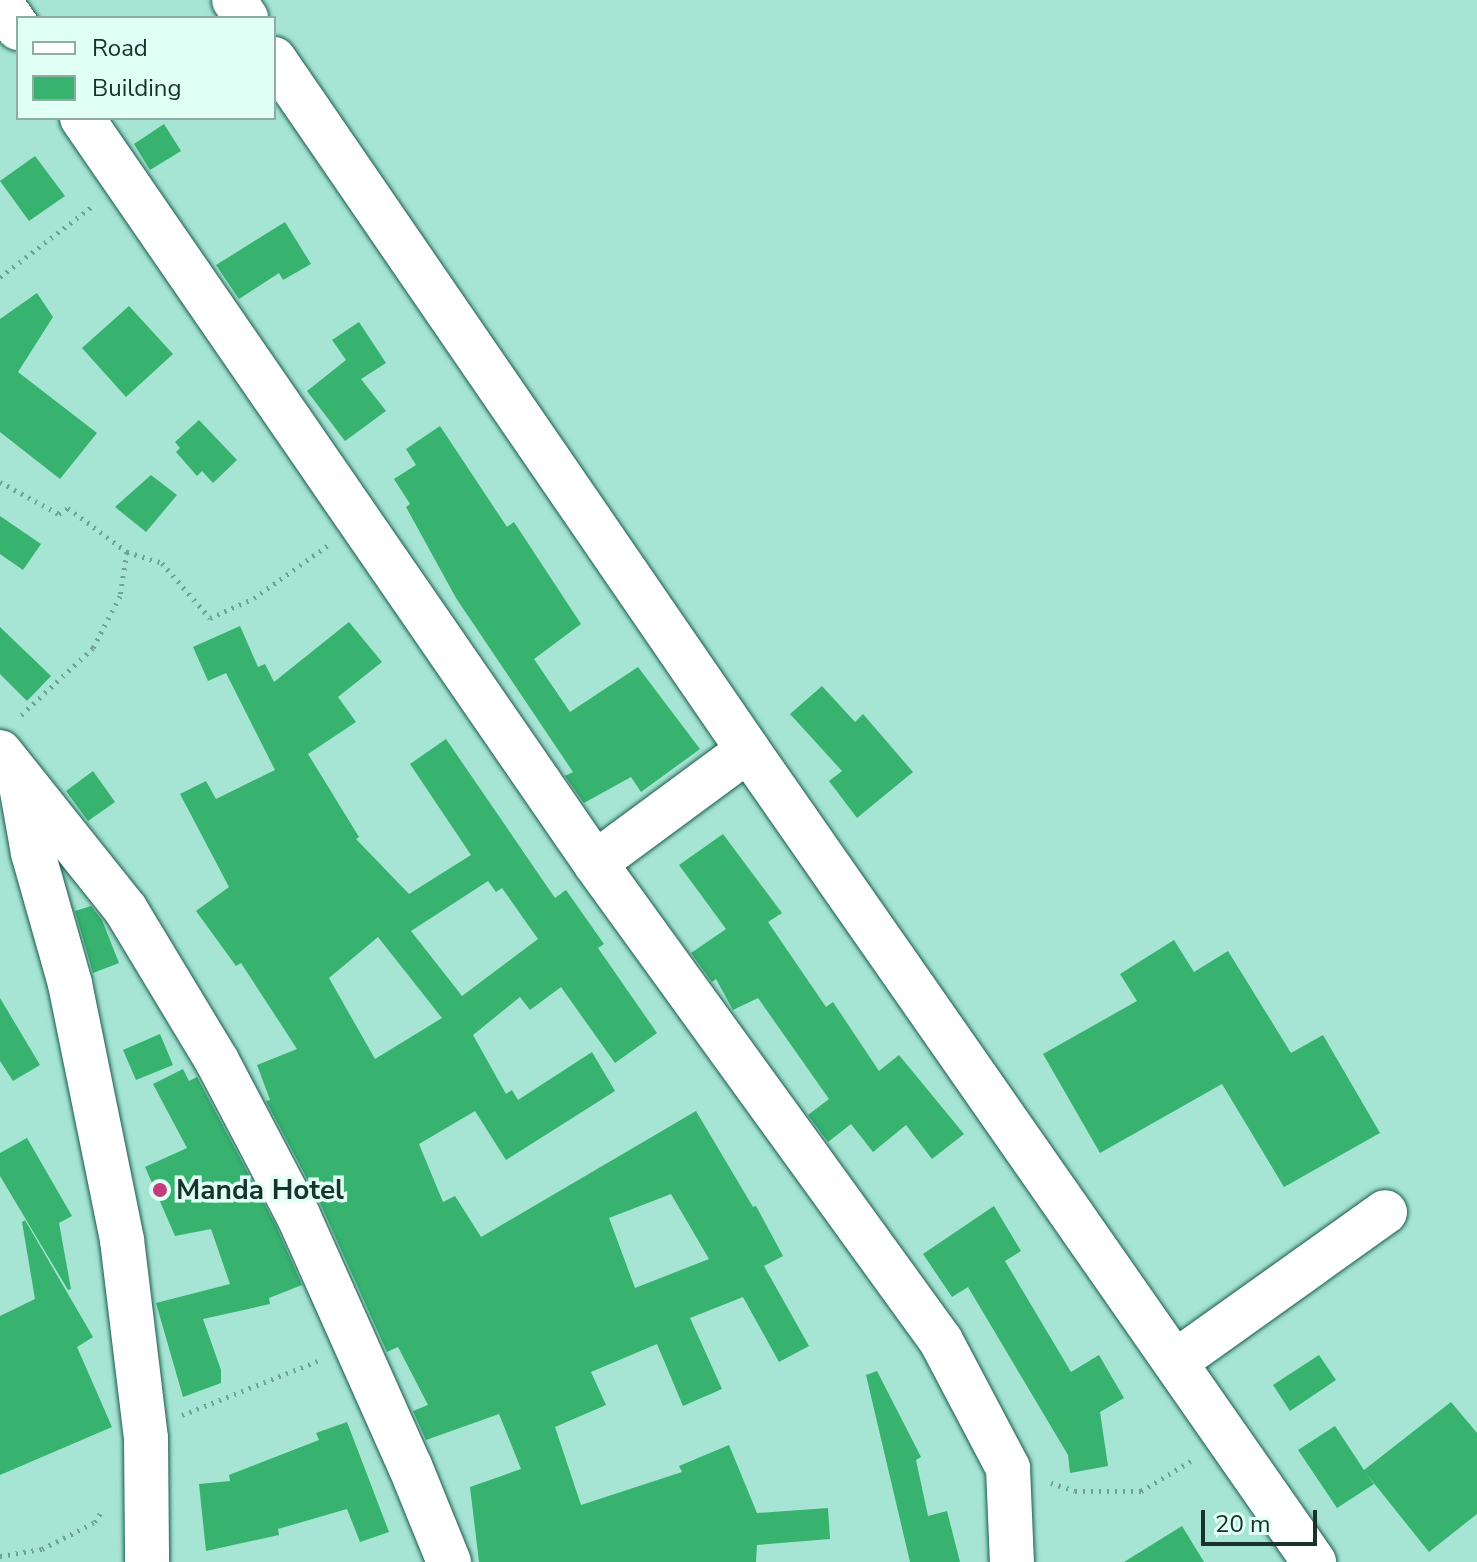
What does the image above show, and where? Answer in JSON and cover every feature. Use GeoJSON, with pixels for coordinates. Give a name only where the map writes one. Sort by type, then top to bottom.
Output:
{"type":"FeatureCollection","features":[{"type":"Feature","properties":{"kind":"street"},"geometry":{"type":"LineString","coordinates":[[0,2],[16,25]]}},
{"type":"Feature","properties":{"kind":"street"},"geometry":{"type":"LineString","coordinates":[[276,62],[748,750],[1314,1562]]}},
{"type":"Feature","properties":{"kind":"street"},"geometry":{"type":"LineString","coordinates":[[83,120],[595,863],[941,1341],[1008,1468],[1012,1562]]}},
{"type":"Feature","properties":{"kind":"street"},"geometry":{"type":"LineString","coordinates":[[595,863],[748,750]]}},
{"type":"Feature","properties":{"kind":"street"},"geometry":{"type":"LineString","coordinates":[[10,751],[33,853],[70,984],[122,1240],[146,1438],[147,1562]]}},
{"type":"Feature","properties":{"kind":"street"},"geometry":{"type":"LineString","coordinates":[[10,751],[126,910],[217,1061],[298,1215],[449,1562]]}},
{"type":"Feature","properties":{"kind":"street"},"geometry":{"type":"LineString","coordinates":[[1175,1362],[1385,1212]]}},
{"type":"Feature","properties":{"kind":"path"},"geometry":{"type":"LineString","coordinates":[[0,277],[127,181]]}},
{"type":"Feature","properties":{"kind":"path"},"geometry":{"type":"LineString","coordinates":[[0,482],[59,514],[68,508],[127,552],[162,563],[210,618],[254,598],[361,522]]}},
{"type":"Feature","properties":{"kind":"path"},"geometry":{"type":"LineString","coordinates":[[10,751],[93,648],[120,596],[127,552]]}},
{"type":"Feature","properties":{"kind":"path"},"geometry":{"type":"LineString","coordinates":[[1008,1468],[1075,1491],[1141,1491],[1229,1438]]}},
{"type":"Feature","properties":{"kind":"building"},"geometry":{"type":"Polygon","coordinates":[[[164,124],[181,151],[150,170],[134,144],[164,124]]]}},
{"type":"Feature","properties":{"kind":"building"},"geometry":{"type":"Polygon","coordinates":[[[35,156],[65,196],[29,221],[0,181],[35,156]]]}},
{"type":"Feature","properties":{"kind":"building"},"geometry":{"type":"Polygon","coordinates":[[[285,222],[311,264],[283,280],[279,273],[239,299],[216,265],[285,222]]]}},
{"type":"Feature","properties":{"kind":"building"},"geometry":{"type":"Polygon","coordinates":[[[37,293],[53,317],[18,372],[97,433],[60,479],[0,432],[0,319],[37,293]]]}},
{"type":"Feature","properties":{"kind":"building"},"geometry":{"type":"Polygon","coordinates":[[[129,306],[173,354],[126,397],[82,348],[129,306]]]}},
{"type":"Feature","properties":{"kind":"building"},"geometry":{"type":"Polygon","coordinates":[[[359,322],[386,363],[361,379],[386,411],[345,441],[307,391],[346,360],[332,340],[359,322]]]}},
{"type":"Feature","properties":{"kind":"building"},"geometry":{"type":"Polygon","coordinates":[[[199,420],[237,460],[213,483],[202,471],[197,476],[176,452],[180,448],[175,442],[199,420]]]}},
{"type":"Feature","properties":{"kind":"building"},"geometry":{"type":"Polygon","coordinates":[[[440,426],[507,527],[514,522],[581,624],[534,659],[570,712],[638,667],[700,749],[641,792],[631,777],[584,803],[565,776],[573,772],[456,598],[406,507],[410,504],[394,479],[416,465],[406,449],[440,426]]]}},
{"type":"Feature","properties":{"kind":"building"},"geometry":{"type":"Polygon","coordinates":[[[151,475],[177,495],[146,532],[115,507],[151,475]]]}},
{"type":"Feature","properties":{"kind":"building"},"geometry":{"type":"Polygon","coordinates":[[[0,516],[41,544],[23,570],[0,554],[0,516]]]}},
{"type":"Feature","properties":{"kind":"building"},"geometry":{"type":"Polygon","coordinates":[[[349,622],[382,662],[338,697],[356,722],[308,754],[359,837],[356,839],[409,894],[471,855],[410,764],[446,739],[555,898],[566,890],[604,944],[598,948],[657,1033],[615,1063],[561,987],[530,1010],[520,997],[473,1035],[506,1094],[512,1090],[518,1100],[592,1052],[615,1091],[506,1160],[475,1111],[419,1144],[443,1202],[455,1196],[481,1237],[696,1111],[753,1207],[756,1206],[783,1256],[764,1266],[809,1346],[779,1362],[743,1297],[690,1318],[722,1389],[683,1406],[657,1344],[591,1372],[606,1405],[555,1427],[581,1505],[682,1472],[679,1466],[729,1445],[757,1513],[828,1508],[830,1539],[757,1545],[756,1562],[479,1562],[470,1487],[521,1469],[499,1414],[426,1440],[413,1411],[428,1405],[398,1347],[387,1352],[321,1205],[266,1101],[270,1100],[257,1065],[297,1049],[241,963],[236,966],[196,911],[229,887],[180,794],[206,781],[216,799],[275,770],[226,673],[208,681],[193,647],[240,626],[258,667],[265,664],[274,682],[349,622]],[[488,881],[411,931],[462,996],[538,939],[502,888],[496,892],[488,881]],[[378,937],[329,978],[375,1059],[442,1018],[378,937]],[[671,1194],[609,1218],[635,1288],[709,1259],[671,1194]]]}},
{"type":"Feature","properties":{"kind":"building"},"geometry":{"type":"Polygon","coordinates":[[[0,627],[51,676],[27,701],[0,674],[0,627]]]}},
{"type":"Feature","properties":{"kind":"building"},"geometry":{"type":"Polygon","coordinates":[[[822,686],[855,722],[863,714],[913,772],[857,818],[829,781],[842,771],[790,714],[822,686]]]}},
{"type":"Feature","properties":{"kind":"building"},"geometry":{"type":"Polygon","coordinates":[[[93,771],[115,802],[88,821],[66,791],[93,771]]]}},
{"type":"Feature","properties":{"kind":"building"},"geometry":{"type":"Polygon","coordinates":[[[723,834],[782,913],[768,922],[826,1007],[833,1002],[879,1071],[899,1055],[964,1134],[932,1159],[906,1125],[873,1152],[851,1124],[828,1142],[808,1115],[829,1099],[758,998],[733,1010],[716,979],[712,982],[691,953],[726,929],[679,865],[723,834]]]}},
{"type":"Feature","properties":{"kind":"building"},"geometry":{"type":"Polygon","coordinates":[[[91,906],[102,920],[119,963],[93,973],[75,911],[91,906]]]}},
{"type":"Feature","properties":{"kind":"building"},"geometry":{"type":"Polygon","coordinates":[[[1174,940],[1194,972],[1228,951],[1291,1053],[1323,1035],[1380,1133],[1284,1187],[1222,1084],[1100,1153],[1043,1054],[1137,1001],[1120,974],[1174,940]]]}},
{"type":"Feature","properties":{"kind":"building"},"geometry":{"type":"Polygon","coordinates":[[[0,998],[40,1065],[13,1081],[0,1061],[0,998]]]}},
{"type":"Feature","properties":{"kind":"building"},"geometry":{"type":"Polygon","coordinates":[[[160,1034],[173,1065],[136,1080],[123,1050],[160,1034]]]}},
{"type":"Feature","properties":{"kind":"building"},"geometry":{"type":"Polygon","coordinates":[[[183,1069],[189,1081],[197,1077],[276,1226],[302,1285],[269,1298],[270,1304],[203,1319],[221,1370],[221,1383],[183,1397],[156,1303],[230,1284],[211,1229],[175,1236],[145,1167],[187,1148],[153,1084],[183,1069]]]}},
{"type":"Feature","properties":{"kind":"building"},"geometry":{"type":"Polygon","coordinates":[[[27,1138],[72,1216],[59,1223],[71,1289],[68,1290],[0,1176],[0,1153],[27,1138]]]}},
{"type":"Feature","properties":{"kind":"building"},"geometry":{"type":"Polygon","coordinates":[[[994,1206],[1021,1251],[1005,1261],[1071,1372],[1099,1355],[1124,1398],[1100,1412],[1108,1466],[1070,1473],[1068,1455],[968,1287],[952,1297],[923,1254],[994,1206]]]}},
{"type":"Feature","properties":{"kind":"building"},"geometry":{"type":"Polygon","coordinates":[[[25,1220],[93,1337],[77,1347],[112,1427],[0,1475],[0,1316],[35,1299],[22,1222],[25,1220]]]}},
{"type":"Feature","properties":{"kind":"building"},"geometry":{"type":"Polygon","coordinates":[[[1319,1355],[1336,1380],[1290,1411],[1273,1385],[1319,1355]]]}},
{"type":"Feature","properties":{"kind":"building"},"geometry":{"type":"Polygon","coordinates":[[[877,1371],[921,1457],[916,1460],[928,1516],[947,1511],[960,1562],[910,1562],[866,1375],[877,1371]]]}},
{"type":"Feature","properties":{"kind":"building"},"geometry":{"type":"Polygon","coordinates":[[[1451,1402],[1477,1433],[1477,1514],[1429,1552],[1365,1472],[1374,1484],[1337,1508],[1298,1450],[1335,1426],[1364,1470],[1451,1402]]]}},
{"type":"Feature","properties":{"kind":"building"},"geometry":{"type":"Polygon","coordinates":[[[347,1422],[389,1532],[360,1542],[347,1509],[278,1529],[279,1535],[206,1551],[199,1484],[230,1481],[229,1475],[319,1440],[316,1433],[347,1422]]]}},
{"type":"Feature","properties":{"kind":"building"},"geometry":{"type":"Polygon","coordinates":[[[1182,1526],[1204,1562],[1124,1562],[1182,1526]]]}},
{"type":"Feature","properties":{"kind":"place","name":"Manda Hotel"},"geometry":{"type":"Point","coordinates":[160,1190]}}]}
